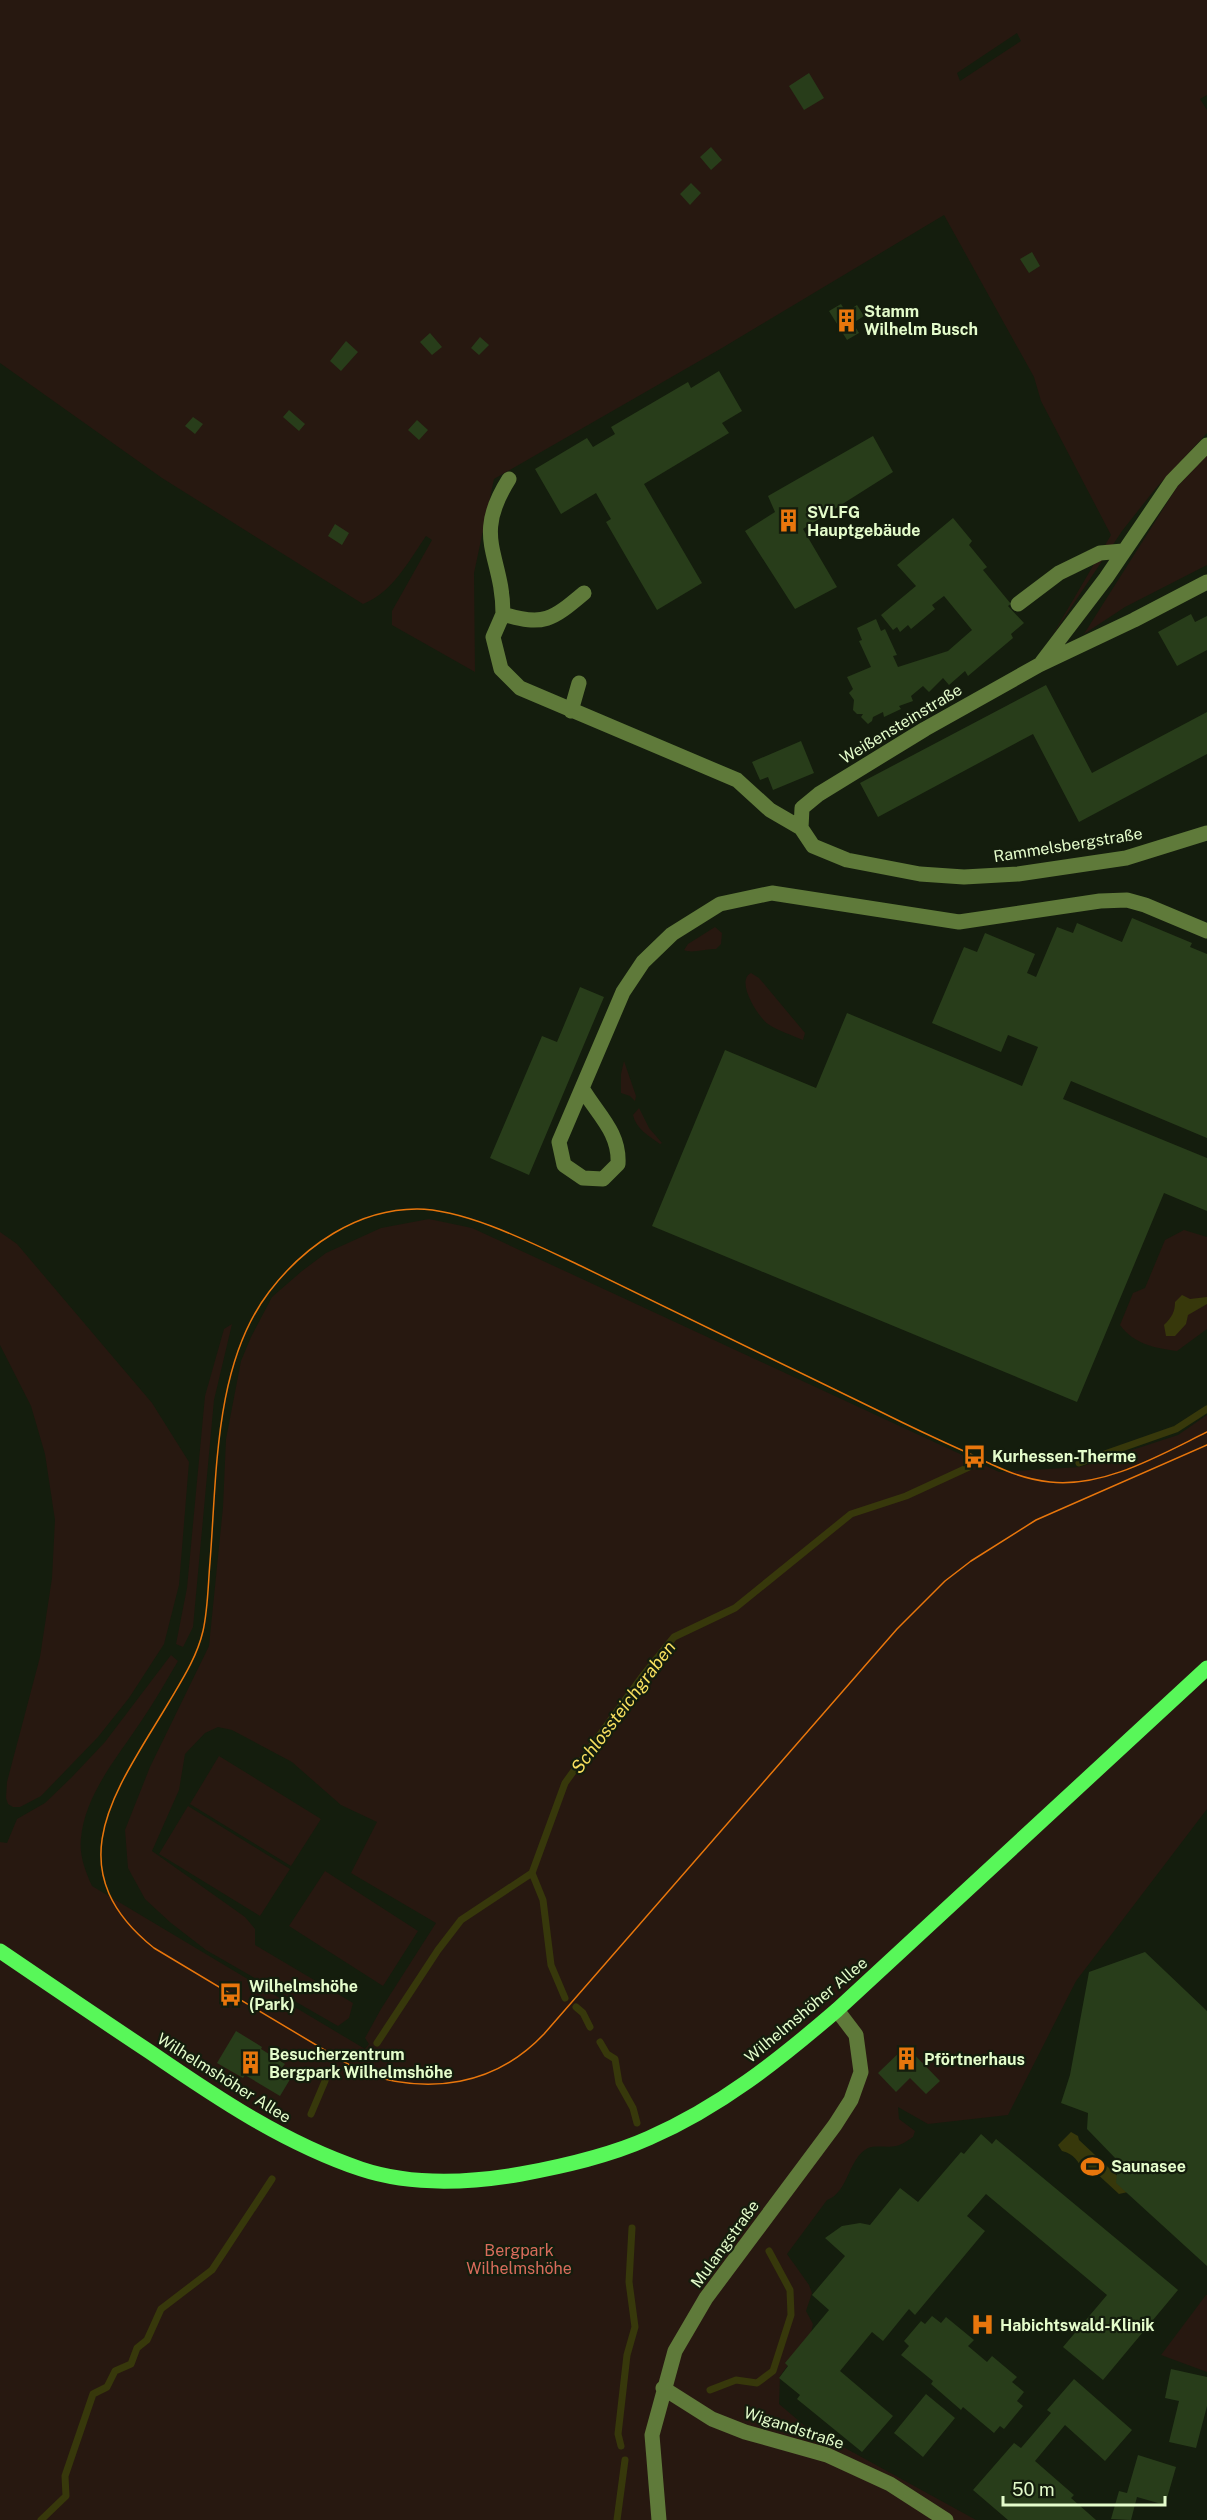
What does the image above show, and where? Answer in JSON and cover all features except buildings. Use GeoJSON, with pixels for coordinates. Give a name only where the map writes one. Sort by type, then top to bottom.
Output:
{"type":"FeatureCollection","features":[{"type":"Feature","properties":{"kind":"main road","name":"Wilhelmshöher Allee"},"geometry":{"type":"LineString","coordinates":[[0,1951],[256,2122],[289,2140],[353,2166],[409,2180],[452,2182],[496,2178],[552,2168],[648,2139],[743,2085],[783,2057],[837,2010],[1207,1668]]}},
{"type":"Feature","properties":{"kind":"street","name":"Weißensteinstraße"},"geometry":{"type":"LineString","coordinates":[[1039,665],[1106,578],[1172,481],[1207,445]]}},
{"type":"Feature","properties":{"kind":"street"},"geometry":{"type":"LineString","coordinates":[[509,479],[496,500],[489,525],[490,549],[499,573],[503,614],[525,621],[555,616],[584,593]]}},
{"type":"Feature","properties":{"kind":"street"},"geometry":{"type":"LineString","coordinates":[[1017,604],[1059,573],[1100,553],[1124,551]]}},
{"type":"Feature","properties":{"kind":"street","name":"Weißensteinstraße"},"geometry":{"type":"LineString","coordinates":[[801,828],[802,808],[819,794],[925,729],[1039,665],[1207,582]]}},
{"type":"Feature","properties":{"kind":"street","name":"Rammelsbergstraße"},"geometry":{"type":"LineString","coordinates":[[503,614],[493,637],[501,669],[520,688],[737,780],[770,810],[801,828],[813,846],[847,860],[920,874],[964,877],[1018,874],[1126,858],[1207,833]]}},
{"type":"Feature","properties":{"kind":"street"},"geometry":{"type":"LineString","coordinates":[[571,711],[579,683]]}},
{"type":"Feature","properties":{"kind":"street"},"geometry":{"type":"LineString","coordinates":[[582,1088],[592,1106],[615,1136],[619,1151],[618,1164],[603,1179],[583,1178],[564,1165],[560,1142],[582,1088],[623,992],[643,962],[672,934],[697,916],[720,904],[772,893],[958,922],[1100,901],[1127,900],[1145,905],[1207,931]]}},
{"type":"Feature","properties":{"kind":"street","name":"Mulangstraße"},"geometry":{"type":"LineString","coordinates":[[659,2520],[652,2435],[663,2388],[675,2352],[706,2298],[835,2125],[851,2100],[861,2072],[856,2035],[837,2010]]}},
{"type":"Feature","properties":{"kind":"street","name":"Wigandstraße"},"geometry":{"type":"LineString","coordinates":[[663,2388],[712,2419],[745,2432],[826,2455],[890,2484],[946,2520]]}},
{"type":"Feature","properties":{"kind":"green space"},"geometry":{"type":"Polygon","coordinates":[[[0,0],[1207,0],[1207,95],[1200,99],[1207,110],[1207,433],[1156,488],[1122,531],[1052,636],[1111,535],[1041,401],[1034,377],[944,215],[722,348],[494,479],[474,573],[475,672],[392,625],[392,611],[432,540],[426,536],[391,584],[374,599],[363,604],[162,478],[0,363],[0,0]],[[1017,33],[957,73],[960,81],[1021,41],[1017,33]]]}},
{"type":"Feature","properties":{"kind":"green space"},"geometry":{"type":"Polygon","coordinates":[[[1207,455],[1207,565],[1125,607],[1084,634],[1177,487],[1207,455]]]}},
{"type":"Feature","properties":{"kind":"green space"},"geometry":{"type":"Polygon","coordinates":[[[715,927],[722,933],[721,944],[716,949],[684,950],[688,944],[715,927]]]}},
{"type":"Feature","properties":{"kind":"green space"},"geometry":{"type":"Polygon","coordinates":[[[751,973],[759,978],[805,1033],[803,1040],[772,1026],[759,1014],[747,991],[747,977],[751,973]]]}},
{"type":"Feature","properties":{"kind":"green space"},"geometry":{"type":"Polygon","coordinates":[[[624,1061],[636,1096],[635,1101],[630,1096],[621,1093],[624,1061]]]}},
{"type":"Feature","properties":{"kind":"green space"},"geometry":{"type":"Polygon","coordinates":[[[639,1108],[649,1128],[662,1143],[660,1144],[647,1135],[637,1124],[633,1115],[639,1108]]]}},
{"type":"Feature","properties":{"kind":"green space","name":"Bergpark Wilhelmshöhe"},"geometry":{"type":"Polygon","coordinates":[[[429,1219],[472,1228],[999,1472],[1080,1467],[1178,1435],[1207,1415],[1207,1809],[1076,1981],[1008,2115],[928,2124],[898,2107],[899,2119],[915,2131],[913,2137],[903,2144],[893,2147],[871,2147],[861,2153],[840,2190],[827,2200],[787,2254],[812,2293],[806,2311],[813,2324],[811,2333],[780,2376],[779,2404],[805,2426],[976,2520],[0,2520],[0,1842],[7,1843],[17,1819],[45,1803],[105,1742],[171,1655],[178,1661],[147,1713],[104,1776],[89,1806],[81,1838],[81,1850],[92,1886],[365,2049],[369,2044],[365,2038],[381,2009],[436,1923],[351,1873],[377,1822],[341,1805],[292,1762],[232,1730],[218,1727],[205,1733],[185,1754],[179,1790],[152,1851],[245,1917],[255,1929],[255,1945],[353,2003],[349,2018],[338,2026],[206,1950],[171,1923],[145,1899],[128,1868],[125,1830],[150,1767],[209,1646],[223,1507],[226,1439],[241,1361],[251,1337],[272,1297],[326,1253],[381,1228],[429,1219]]]}},
{"type":"Feature","properties":{"kind":"green space"},"geometry":{"type":"Polygon","coordinates":[[[1184,1230],[1207,1237],[1207,1329],[1177,1351],[1138,1341],[1120,1325],[1133,1293],[1145,1288],[1165,1240],[1184,1230]]]}},
{"type":"Feature","properties":{"kind":"green space"},"geometry":{"type":"Polygon","coordinates":[[[0,1232],[17,1244],[152,1403],[189,1462],[179,1585],[164,1644],[129,1698],[98,1737],[41,1796],[20,1807],[8,1804],[7,1782],[40,1657],[52,1578],[55,1520],[45,1454],[31,1406],[0,1345],[0,1232]]]}},
{"type":"Feature","properties":{"kind":"green space"},"geometry":{"type":"Polygon","coordinates":[[[232,1324],[214,1400],[193,1627],[183,1647],[176,1644],[187,1588],[205,1396],[224,1329],[232,1324]]]}},
{"type":"Feature","properties":{"kind":"green space"},"geometry":{"type":"Polygon","coordinates":[[[219,1756],[321,1819],[291,1866],[190,1804],[219,1756]]]}},
{"type":"Feature","properties":{"kind":"green space"},"geometry":{"type":"Polygon","coordinates":[[[188,1806],[290,1869],[260,1916],[159,1854],[188,1806]]]}},
{"type":"Feature","properties":{"kind":"green space"},"geometry":{"type":"Polygon","coordinates":[[[325,1871],[418,1931],[383,1986],[289,1926],[325,1871]]]}},
{"type":"Feature","properties":{"kind":"green space"},"geometry":{"type":"Polygon","coordinates":[[[1207,2295],[1207,2372],[1161,2355],[1207,2295]]]}},
{"type":"Feature","properties":{"kind":"shaded area"},"geometry":{"type":"Polygon","coordinates":[[[1182,1295],[1190,1299],[1207,1297],[1207,1304],[1188,1315],[1186,1324],[1175,1336],[1166,1336],[1164,1325],[1172,1314],[1175,1302],[1182,1295]]]}},
{"type":"Feature","properties":{"kind":"shaded area","name":"Saunasee"},"geometry":{"type":"Polygon","coordinates":[[[1071,2132],[1078,2136],[1079,2140],[1125,2183],[1128,2192],[1119,2194],[1094,2171],[1084,2172],[1075,2158],[1062,2151],[1058,2145],[1071,2132]]]}},
{"type":"Feature","properties":{"kind":"waterway","name":"Schlossteichgraben"},"geometry":{"type":"LineString","coordinates":[[1079,1463],[1176,1429],[1207,1409]]}},
{"type":"Feature","properties":{"kind":"waterway","name":"Schlossteichgraben"},"geometry":{"type":"LineString","coordinates":[[565,1998],[551,1965],[543,1900],[532,1873],[565,1783],[641,1678],[674,1637],[735,1608],[851,1514],[906,1496],[969,1467]]}},
{"type":"Feature","properties":{"kind":"waterway"},"geometry":{"type":"LineString","coordinates":[[377,2043],[438,1950],[461,1920],[532,1873]]}},
{"type":"Feature","properties":{"kind":"waterway","name":"Schlossteichgraben"},"geometry":{"type":"LineString","coordinates":[[576,2007],[583,2013],[590,2027]]}},
{"type":"Feature","properties":{"kind":"waterway","name":"Schlossteichgraben"},"geometry":{"type":"LineString","coordinates":[[600,2042],[607,2054],[615,2059],[619,2083],[633,2108],[637,2123]]}},
{"type":"Feature","properties":{"kind":"waterway"},"geometry":{"type":"LineString","coordinates":[[311,2114],[325,2081]]}},
{"type":"Feature","properties":{"kind":"waterway"},"geometry":{"type":"LineString","coordinates":[[41,2520],[66,2496],[65,2476],[93,2394],[107,2387],[115,2371],[131,2364],[137,2348],[147,2340],[161,2309],[212,2270],[272,2179]]}},
{"type":"Feature","properties":{"kind":"waterway","name":"Schlossteichgraben"},"geometry":{"type":"LineString","coordinates":[[621,2446],[618,2434],[627,2355],[635,2327],[629,2282],[632,2228]]}},
{"type":"Feature","properties":{"kind":"waterway"},"geometry":{"type":"LineString","coordinates":[[710,2390],[736,2380],[757,2383],[773,2371],[791,2315],[790,2290],[769,2251]]}},
{"type":"Feature","properties":{"kind":"waterway","name":"Schlossteichgraben"},"geometry":{"type":"LineString","coordinates":[[617,2520],[625,2460]]}},
{"type":"Feature","properties":{"kind":"tram line"},"geometry":{"type":"LineString","coordinates":[[1207,1432],[1151,1460],[1111,1475],[1070,1483],[1028,1478],[997,1467],[924,1433],[581,1266],[479,1221],[417,1209],[395,1211],[353,1223],[315,1246],[283,1275],[251,1321],[238,1352],[228,1386],[217,1457],[207,1606],[203,1631],[189,1668],[115,1796],[104,1827],[101,1857],[107,1887],[124,1918],[154,1948],[363,2073],[412,2084],[460,2081],[483,2075],[525,2052],[544,2034],[897,1629],[945,1581],[971,1561],[1036,1520],[1207,1445]]}},
{"type":"Feature","properties":{"kind":"place","name":"Stamm Wilhelm Busch"},"geometry":{"type":"Point","coordinates":[846,320]}},
{"type":"Feature","properties":{"kind":"place","name":"SVLFG Hauptgebäude"},"geometry":{"type":"Point","coordinates":[789,521]}},
{"type":"Feature","properties":{"kind":"place","name":"Kurhessen-Therme"},"geometry":{"type":"Point","coordinates":[974,1456]}},
{"type":"Feature","properties":{"kind":"place","name":"Wilhelmshöhe (Park)"},"geometry":{"type":"Point","coordinates":[231,1995]}},
{"type":"Feature","properties":{"kind":"place","name":"Pförtnerhaus"},"geometry":{"type":"Point","coordinates":[906,2059]}},
{"type":"Feature","properties":{"kind":"place","name":"Besucherzentrum Bergpark Wilhelmshöhe"},"geometry":{"type":"Point","coordinates":[251,2063]}},
{"type":"Feature","properties":{"kind":"place","name":"Saunasee"},"geometry":{"type":"Point","coordinates":[1093,2166]}},
{"type":"Feature","properties":{"kind":"place","name":"Habichtswald-Klinik"},"geometry":{"type":"Point","coordinates":[982,2325]}}]}
